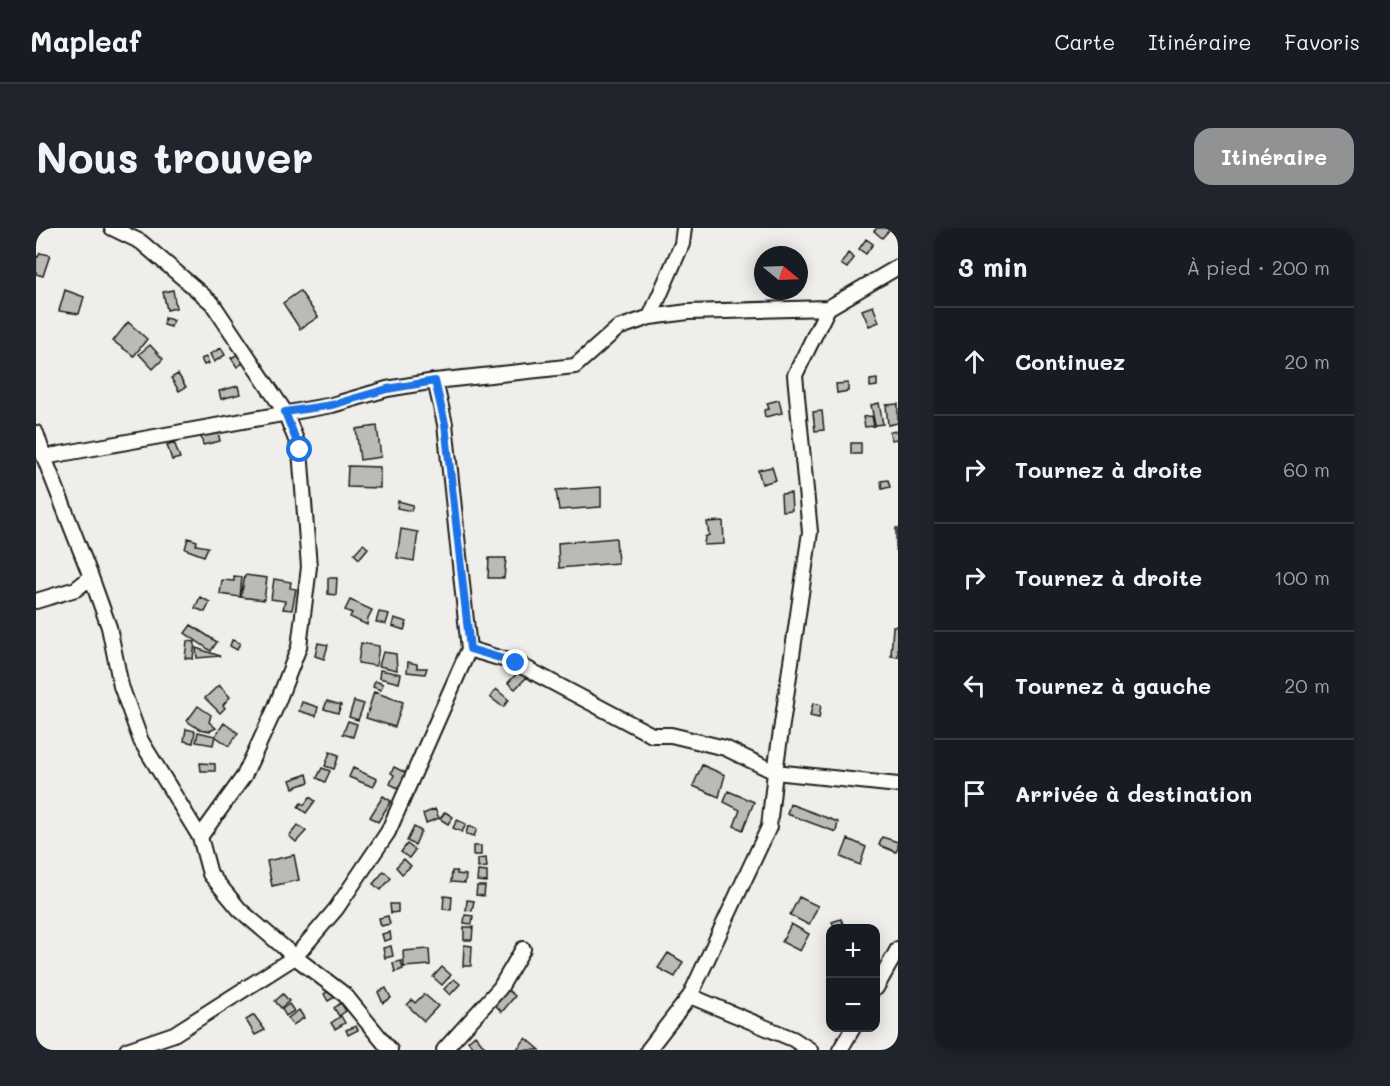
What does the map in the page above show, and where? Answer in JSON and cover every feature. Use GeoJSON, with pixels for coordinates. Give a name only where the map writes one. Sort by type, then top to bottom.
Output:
{"type":"FeatureCollection","features":[{"type":"Feature","properties":{"kind":"street"},"geometry":{"type":"LineString","coordinates":[[112,228],[141,242],[213,303],[285,412],[300,450],[309,567],[299,647],[275,709],[244,776],[200,837]]}},
{"type":"Feature","properties":{"kind":"street"},"geometry":{"type":"LineString","coordinates":[[650,317],[682,244],[684,228]]}},
{"type":"Feature","properties":{"kind":"street"},"geometry":{"type":"LineString","coordinates":[[44,457],[332,405],[387,389],[435,381],[575,366],[618,328],[650,317],[688,312],[828,308],[898,267]]}},
{"type":"Feature","properties":{"kind":"street"},"geometry":{"type":"LineString","coordinates":[[648,1050],[690,996],[770,827],[775,772],[810,532],[795,375],[828,308]]}},
{"type":"Feature","properties":{"kind":"street"},"geometry":{"type":"LineString","coordinates":[[127,1050],[174,1034],[295,957],[336,909],[388,832],[470,649],[445,424],[435,381]]}},
{"type":"Feature","properties":{"kind":"street"},"geometry":{"type":"LineString","coordinates":[[36,433],[109,627],[121,686],[141,741],[200,837],[210,874],[240,909],[295,957],[345,996],[390,1050]]}},
{"type":"Feature","properties":{"kind":"street"},"geometry":{"type":"LineString","coordinates":[[36,601],[76,589],[91,578]]}},
{"type":"Feature","properties":{"kind":"street"},"geometry":{"type":"LineString","coordinates":[[470,649],[516,663],[652,735],[671,735],[725,748],[775,772],[898,785]]}},
{"type":"Feature","properties":{"kind":"street"},"geometry":{"type":"LineString","coordinates":[[444,1050],[500,988],[523,949]]}},
{"type":"Feature","properties":{"kind":"street"},"geometry":{"type":"LineString","coordinates":[[880,981],[898,949]]}},
{"type":"Feature","properties":{"kind":"street"},"geometry":{"type":"LineString","coordinates":[[690,996],[793,1039],[810,1050]]}},
{"type":"Feature","properties":{"kind":"street"},"geometry":{"type":"LineString","coordinates":[[840,1050],[851,1032]]}},
{"type":"Feature","properties":{"kind":"building"},"geometry":{"type":"Polygon","coordinates":[[[877,228],[891,228],[882,238],[874,231],[877,228]]]}},
{"type":"Feature","properties":{"kind":"building"},"geometry":{"type":"Polygon","coordinates":[[[866,239],[873,244],[866,254],[859,249],[866,239]]]}},
{"type":"Feature","properties":{"kind":"building"},"geometry":{"type":"Polygon","coordinates":[[[40,253],[50,255],[43,276],[36,274],[36,256],[38,257],[40,253]]]}},
{"type":"Feature","properties":{"kind":"building"},"geometry":{"type":"Polygon","coordinates":[[[848,253],[854,258],[847,268],[841,264],[848,253]]]}},
{"type":"Feature","properties":{"kind":"building"},"geometry":{"type":"Polygon","coordinates":[[[65,290],[84,297],[79,314],[59,311],[65,290]]]}},
{"type":"Feature","properties":{"kind":"building"},"geometry":{"type":"Polygon","coordinates":[[[173,290],[176,308],[167,310],[163,292],[173,290]]]}},
{"type":"Feature","properties":{"kind":"building"},"geometry":{"type":"Polygon","coordinates":[[[300,291],[318,317],[300,329],[283,303],[300,291]]]}},
{"type":"Feature","properties":{"kind":"building"},"geometry":{"type":"Polygon","coordinates":[[[873,306],[879,322],[869,326],[862,310],[873,306]]]}},
{"type":"Feature","properties":{"kind":"building"},"geometry":{"type":"Polygon","coordinates":[[[165,318],[173,320],[171,327],[164,325],[165,318]]]}},
{"type":"Feature","properties":{"kind":"building"},"geometry":{"type":"Polygon","coordinates":[[[128,322],[147,339],[134,356],[113,341],[128,322]]]}},
{"type":"Feature","properties":{"kind":"building"},"geometry":{"type":"Polygon","coordinates":[[[150,345],[163,359],[153,369],[139,354],[150,345]]]}},
{"type":"Feature","properties":{"kind":"building"},"geometry":{"type":"Polygon","coordinates":[[[221,348],[225,355],[214,362],[210,354],[221,348]]]}},
{"type":"Feature","properties":{"kind":"building"},"geometry":{"type":"Polygon","coordinates":[[[238,354],[243,363],[237,367],[231,358],[238,354]]]}},
{"type":"Feature","properties":{"kind":"building"},"geometry":{"type":"Polygon","coordinates":[[[206,357],[209,363],[204,365],[201,359],[206,357]]]}},
{"type":"Feature","properties":{"kind":"building"},"geometry":{"type":"Polygon","coordinates":[[[178,374],[186,387],[179,391],[171,378],[178,374]]]}},
{"type":"Feature","properties":{"kind":"building"},"geometry":{"type":"Polygon","coordinates":[[[877,379],[877,386],[870,387],[870,380],[877,379]]]}},
{"type":"Feature","properties":{"kind":"building"},"geometry":{"type":"Polygon","coordinates":[[[848,383],[848,391],[837,393],[836,384],[848,383]]]}},
{"type":"Feature","properties":{"kind":"building"},"geometry":{"type":"Polygon","coordinates":[[[238,386],[240,394],[221,399],[219,391],[238,386]]]}},
{"type":"Feature","properties":{"kind":"building"},"geometry":{"type":"Polygon","coordinates":[[[779,400],[782,413],[765,417],[764,410],[769,409],[767,403],[779,400]]]}},
{"type":"Feature","properties":{"kind":"building"},"geometry":{"type":"Polygon","coordinates":[[[879,403],[883,424],[875,425],[871,405],[879,403]]]}},
{"type":"Feature","properties":{"kind":"building"},"geometry":{"type":"Polygon","coordinates":[[[898,404],[898,423],[888,425],[886,405],[898,404]]]}},
{"type":"Feature","properties":{"kind":"building"},"geometry":{"type":"Polygon","coordinates":[[[822,411],[824,430],[815,431],[813,412],[822,411]]]}},
{"type":"Feature","properties":{"kind":"building"},"geometry":{"type":"Polygon","coordinates":[[[872,416],[874,426],[865,427],[863,417],[872,416]]]}},
{"type":"Feature","properties":{"kind":"building"},"geometry":{"type":"Polygon","coordinates":[[[377,426],[381,457],[360,460],[356,429],[377,426]]]}},
{"type":"Feature","properties":{"kind":"building"},"geometry":{"type":"Polygon","coordinates":[[[898,431],[898,439],[891,440],[890,432],[898,431]]]}},
{"type":"Feature","properties":{"kind":"building"},"geometry":{"type":"Polygon","coordinates":[[[218,432],[220,441],[203,445],[201,436],[218,432]]]}},
{"type":"Feature","properties":{"kind":"building"},"geometry":{"type":"Polygon","coordinates":[[[174,442],[180,458],[172,460],[167,445],[174,442]]]}},
{"type":"Feature","properties":{"kind":"building"},"geometry":{"type":"Polygon","coordinates":[[[851,443],[861,443],[861,454],[851,454],[851,443]]]}},
{"type":"Feature","properties":{"kind":"building"},"geometry":{"type":"Polygon","coordinates":[[[348,466],[380,467],[380,488],[347,487],[348,466]]]}},
{"type":"Feature","properties":{"kind":"building"},"geometry":{"type":"Polygon","coordinates":[[[772,467],[776,480],[762,484],[758,470],[772,467]]]}},
{"type":"Feature","properties":{"kind":"building"},"geometry":{"type":"Polygon","coordinates":[[[888,480],[890,487],[882,489],[881,481],[888,480]]]}},
{"type":"Feature","properties":{"kind":"building"},"geometry":{"type":"Polygon","coordinates":[[[601,487],[601,507],[559,510],[556,490],[601,487]]]}},
{"type":"Feature","properties":{"kind":"building"},"geometry":{"type":"Polygon","coordinates":[[[791,493],[792,510],[782,511],[781,494],[791,493]]]}},
{"type":"Feature","properties":{"kind":"building"},"geometry":{"type":"Polygon","coordinates":[[[398,501],[413,505],[411,511],[397,508],[398,501]]]}},
{"type":"Feature","properties":{"kind":"building"},"geometry":{"type":"Polygon","coordinates":[[[723,521],[724,544],[704,545],[705,537],[709,535],[707,522],[723,521]]]}},
{"type":"Feature","properties":{"kind":"building"},"geometry":{"type":"Polygon","coordinates":[[[896,528],[898,528],[898,550],[896,550],[896,528]]]}},
{"type":"Feature","properties":{"kind":"building"},"geometry":{"type":"Polygon","coordinates":[[[401,529],[418,532],[414,561],[397,558],[401,529]]]}},
{"type":"Feature","properties":{"kind":"building"},"geometry":{"type":"Polygon","coordinates":[[[188,538],[197,541],[196,545],[208,547],[204,556],[185,549],[188,538]]]}},
{"type":"Feature","properties":{"kind":"building"},"geometry":{"type":"Polygon","coordinates":[[[616,538],[618,563],[559,568],[558,543],[616,538]]]}},
{"type":"Feature","properties":{"kind":"building"},"geometry":{"type":"Polygon","coordinates":[[[363,544],[368,548],[359,559],[354,554],[363,544]]]}},
{"type":"Feature","properties":{"kind":"building"},"geometry":{"type":"Polygon","coordinates":[[[489,558],[506,558],[504,578],[488,578],[489,558]]]}},
{"type":"Feature","properties":{"kind":"building"},"geometry":{"type":"Polygon","coordinates":[[[245,575],[267,578],[264,600],[241,597],[245,575]]]}},
{"type":"Feature","properties":{"kind":"building"},"geometry":{"type":"Polygon","coordinates":[[[234,576],[242,577],[240,597],[220,594],[222,580],[234,581],[234,576]]]}},
{"type":"Feature","properties":{"kind":"building"},"geometry":{"type":"Polygon","coordinates":[[[328,578],[337,578],[336,595],[328,594],[328,578]]]}},
{"type":"Feature","properties":{"kind":"building"},"geometry":{"type":"Polygon","coordinates":[[[274,579],[291,582],[290,588],[296,589],[292,610],[283,609],[285,601],[271,599],[274,579]]]}},
{"type":"Feature","properties":{"kind":"building"},"geometry":{"type":"Polygon","coordinates":[[[200,597],[210,602],[205,612],[195,608],[200,597]]]}},
{"type":"Feature","properties":{"kind":"building"},"geometry":{"type":"Polygon","coordinates":[[[350,600],[372,610],[367,625],[350,617],[352,613],[345,610],[350,600]]]}},
{"type":"Feature","properties":{"kind":"building"},"geometry":{"type":"Polygon","coordinates":[[[379,612],[389,614],[386,624],[376,622],[379,612]]]}},
{"type":"Feature","properties":{"kind":"building"},"geometry":{"type":"Polygon","coordinates":[[[394,618],[407,622],[404,630],[392,626],[394,618]]]}},
{"type":"Feature","properties":{"kind":"building"},"geometry":{"type":"Polygon","coordinates":[[[191,625],[217,642],[211,651],[185,633],[191,625]]]}},
{"type":"Feature","properties":{"kind":"building"},"geometry":{"type":"Polygon","coordinates":[[[893,626],[898,626],[898,657],[891,656],[893,626]]]}},
{"type":"Feature","properties":{"kind":"building"},"geometry":{"type":"Polygon","coordinates":[[[232,640],[240,643],[237,650],[230,646],[232,640]]]}},
{"type":"Feature","properties":{"kind":"building"},"geometry":{"type":"Polygon","coordinates":[[[187,641],[195,642],[193,659],[185,658],[187,641]]]}},
{"type":"Feature","properties":{"kind":"building"},"geometry":{"type":"Polygon","coordinates":[[[318,643],[328,645],[324,659],[315,656],[318,643]]]}},
{"type":"Feature","properties":{"kind":"building"},"geometry":{"type":"Polygon","coordinates":[[[361,643],[379,646],[376,666],[358,663],[361,643]]]}},
{"type":"Feature","properties":{"kind":"building"},"geometry":{"type":"Polygon","coordinates":[[[196,648],[220,656],[197,658],[196,648]]]}},
{"type":"Feature","properties":{"kind":"building"},"geometry":{"type":"Polygon","coordinates":[[[383,652],[396,654],[397,670],[379,666],[383,652]]]}},
{"type":"Feature","properties":{"kind":"building"},"geometry":{"type":"Polygon","coordinates":[[[408,662],[417,664],[417,668],[427,668],[425,674],[407,672],[408,662]]]}},
{"type":"Feature","properties":{"kind":"building"},"geometry":{"type":"Polygon","coordinates":[[[380,670],[401,674],[399,683],[379,678],[380,670]]]}},
{"type":"Feature","properties":{"kind":"building"},"geometry":{"type":"Polygon","coordinates":[[[519,671],[526,678],[515,689],[508,683],[519,671]]]}},
{"type":"Feature","properties":{"kind":"building"},"geometry":{"type":"Polygon","coordinates":[[[375,681],[383,684],[381,690],[373,687],[375,681]]]}},
{"type":"Feature","properties":{"kind":"building"},"geometry":{"type":"Polygon","coordinates":[[[219,685],[230,697],[220,713],[205,698],[219,685]]]}},
{"type":"Feature","properties":{"kind":"building"},"geometry":{"type":"Polygon","coordinates":[[[496,689],[509,700],[503,707],[490,697],[496,689]]]}},
{"type":"Feature","properties":{"kind":"building"},"geometry":{"type":"Polygon","coordinates":[[[374,692],[403,702],[395,727],[366,718],[374,692]]]}},
{"type":"Feature","properties":{"kind":"building"},"geometry":{"type":"Polygon","coordinates":[[[327,701],[341,705],[338,713],[324,709],[327,701]]]}},
{"type":"Feature","properties":{"kind":"building"},"geometry":{"type":"Polygon","coordinates":[[[354,701],[364,704],[358,720],[349,717],[354,701]]]}},
{"type":"Feature","properties":{"kind":"building"},"geometry":{"type":"Polygon","coordinates":[[[302,702],[318,707],[316,716],[299,711],[302,702]]]}},
{"type":"Feature","properties":{"kind":"building"},"geometry":{"type":"Polygon","coordinates":[[[813,703],[821,705],[819,718],[810,716],[813,703]]]}},
{"type":"Feature","properties":{"kind":"building"},"geometry":{"type":"Polygon","coordinates":[[[198,706],[211,715],[209,722],[216,728],[210,731],[199,729],[187,721],[198,706]]]}},
{"type":"Feature","properties":{"kind":"building"},"geometry":{"type":"Polygon","coordinates":[[[348,721],[357,724],[353,737],[343,734],[348,721]]]}},
{"type":"Feature","properties":{"kind":"building"},"geometry":{"type":"Polygon","coordinates":[[[224,723],[238,733],[229,746],[215,736],[224,723]]]}},
{"type":"Feature","properties":{"kind":"building"},"geometry":{"type":"Polygon","coordinates":[[[186,729],[195,731],[193,743],[184,741],[186,729]]]}},
{"type":"Feature","properties":{"kind":"building"},"geometry":{"type":"Polygon","coordinates":[[[198,732],[215,736],[213,745],[196,742],[198,732]]]}},
{"type":"Feature","properties":{"kind":"building"},"geometry":{"type":"Polygon","coordinates":[[[330,752],[339,755],[334,769],[325,766],[330,752]]]}},
{"type":"Feature","properties":{"kind":"building"},"geometry":{"type":"Polygon","coordinates":[[[200,763],[215,764],[215,771],[201,771],[200,763]]]}},
{"type":"Feature","properties":{"kind":"building"},"geometry":{"type":"Polygon","coordinates":[[[702,765],[725,775],[719,797],[693,786],[702,765]]]}},
{"type":"Feature","properties":{"kind":"building"},"geometry":{"type":"Polygon","coordinates":[[[394,767],[406,773],[398,788],[390,784],[394,775],[391,773],[394,767]]]}},
{"type":"Feature","properties":{"kind":"building"},"geometry":{"type":"Polygon","coordinates":[[[322,768],[330,771],[325,782],[317,778],[322,768]]]}},
{"type":"Feature","properties":{"kind":"building"},"geometry":{"type":"Polygon","coordinates":[[[353,768],[377,779],[373,787],[349,777],[353,768]]]}},
{"type":"Feature","properties":{"kind":"building"},"geometry":{"type":"Polygon","coordinates":[[[307,774],[309,782],[293,788],[290,780],[307,774]]]}},
{"type":"Feature","properties":{"kind":"building"},"geometry":{"type":"Polygon","coordinates":[[[728,791],[754,802],[743,830],[734,826],[740,810],[724,802],[728,791]]]}},
{"type":"Feature","properties":{"kind":"building"},"geometry":{"type":"Polygon","coordinates":[[[383,796],[391,801],[378,822],[370,817],[383,796]]]}},
{"type":"Feature","properties":{"kind":"building"},"geometry":{"type":"Polygon","coordinates":[[[310,797],[315,801],[306,813],[298,807],[301,803],[304,805],[310,797]]]}},
{"type":"Feature","properties":{"kind":"building"},"geometry":{"type":"Polygon","coordinates":[[[790,804],[838,822],[836,832],[787,814],[790,804]]]}},
{"type":"Feature","properties":{"kind":"building"},"geometry":{"type":"Polygon","coordinates":[[[435,809],[439,818],[426,823],[423,814],[435,809]]]}},
{"type":"Feature","properties":{"kind":"building"},"geometry":{"type":"Polygon","coordinates":[[[445,812],[453,817],[448,824],[440,819],[445,812]]]}},
{"type":"Feature","properties":{"kind":"building"},"geometry":{"type":"Polygon","coordinates":[[[457,820],[466,824],[462,832],[453,828],[457,820]]]}},
{"type":"Feature","properties":{"kind":"building"},"geometry":{"type":"Polygon","coordinates":[[[298,825],[306,831],[296,842],[289,836],[298,825]]]}},
{"type":"Feature","properties":{"kind":"building"},"geometry":{"type":"Polygon","coordinates":[[[468,826],[477,829],[474,836],[466,834],[468,826]]]}},
{"type":"Feature","properties":{"kind":"building"},"geometry":{"type":"Polygon","coordinates":[[[414,827],[421,831],[415,845],[407,841],[414,827]]]}},
{"type":"Feature","properties":{"kind":"building"},"geometry":{"type":"Polygon","coordinates":[[[882,837],[898,842],[896,852],[879,845],[882,837]]]}},
{"type":"Feature","properties":{"kind":"building"},"geometry":{"type":"Polygon","coordinates":[[[848,839],[866,847],[860,865],[841,857],[848,839]]]}},
{"type":"Feature","properties":{"kind":"building"},"geometry":{"type":"Polygon","coordinates":[[[407,844],[415,850],[409,858],[401,852],[407,844]]]}},
{"type":"Feature","properties":{"kind":"building"},"geometry":{"type":"Polygon","coordinates":[[[473,846],[481,846],[481,855],[473,855],[473,846]]]}},
{"type":"Feature","properties":{"kind":"building"},"geometry":{"type":"Polygon","coordinates":[[[294,855],[299,880],[272,886],[267,861],[294,855]]]}},
{"type":"Feature","properties":{"kind":"building"},"geometry":{"type":"Polygon","coordinates":[[[486,858],[487,867],[478,868],[478,859],[486,858]]]}},
{"type":"Feature","properties":{"kind":"building"},"geometry":{"type":"Polygon","coordinates":[[[404,859],[411,866],[402,874],[396,867],[404,859]]]}},
{"type":"Feature","properties":{"kind":"building"},"geometry":{"type":"Polygon","coordinates":[[[384,871],[391,878],[381,890],[373,884],[384,871]]]}},
{"type":"Feature","properties":{"kind":"building"},"geometry":{"type":"Polygon","coordinates":[[[452,871],[466,875],[465,883],[451,882],[452,871]]]}},
{"type":"Feature","properties":{"kind":"building"},"geometry":{"type":"Polygon","coordinates":[[[478,871],[487,872],[487,882],[477,881],[478,871]]]}},
{"type":"Feature","properties":{"kind":"building"},"geometry":{"type":"Polygon","coordinates":[[[477,886],[485,886],[484,896],[476,895],[477,886]]]}},
{"type":"Feature","properties":{"kind":"building"},"geometry":{"type":"Polygon","coordinates":[[[444,896],[452,897],[451,910],[443,909],[444,896]]]}},
{"type":"Feature","properties":{"kind":"building"},"geometry":{"type":"Polygon","coordinates":[[[799,897],[818,906],[809,925],[790,915],[799,897]]]}},
{"type":"Feature","properties":{"kind":"building"},"geometry":{"type":"Polygon","coordinates":[[[467,900],[474,901],[472,911],[466,910],[467,900]]]}},
{"type":"Feature","properties":{"kind":"building"},"geometry":{"type":"Polygon","coordinates":[[[390,904],[398,904],[398,912],[391,913],[390,904]]]}},
{"type":"Feature","properties":{"kind":"building"},"geometry":{"type":"Polygon","coordinates":[[[465,915],[473,916],[472,924],[464,923],[465,915]]]}},
{"type":"Feature","properties":{"kind":"building"},"geometry":{"type":"Polygon","coordinates":[[[388,916],[390,924],[381,926],[379,918],[388,916]]]}},
{"type":"Feature","properties":{"kind":"building"},"geometry":{"type":"Polygon","coordinates":[[[841,919],[843,924],[833,924],[832,922],[841,919]]]}},
{"type":"Feature","properties":{"kind":"building"},"geometry":{"type":"Polygon","coordinates":[[[791,924],[809,934],[800,951],[782,942],[791,924]]]}},
{"type":"Feature","properties":{"kind":"building"},"geometry":{"type":"Polygon","coordinates":[[[464,927],[473,927],[472,940],[464,940],[464,927]]]}},
{"type":"Feature","properties":{"kind":"building"},"geometry":{"type":"Polygon","coordinates":[[[390,932],[391,939],[384,941],[382,934],[390,932]]]}},
{"type":"Feature","properties":{"kind":"building"},"geometry":{"type":"Polygon","coordinates":[[[464,945],[472,946],[471,966],[463,966],[464,945]]]}},
{"type":"Feature","properties":{"kind":"building"},"geometry":{"type":"Polygon","coordinates":[[[391,946],[393,956],[385,958],[383,948],[391,946]]]}},
{"type":"Feature","properties":{"kind":"building"},"geometry":{"type":"Polygon","coordinates":[[[429,949],[430,965],[404,967],[403,951],[429,949]]]}},
{"type":"Feature","properties":{"kind":"building"},"geometry":{"type":"Polygon","coordinates":[[[668,953],[683,962],[675,977],[658,968],[668,953]]]}},
{"type":"Feature","properties":{"kind":"building"},"geometry":{"type":"Polygon","coordinates":[[[401,961],[403,969],[395,972],[393,963],[401,961]]]}},
{"type":"Feature","properties":{"kind":"building"},"geometry":{"type":"Polygon","coordinates":[[[442,967],[451,975],[442,985],[433,977],[442,967]]]}},
{"type":"Feature","properties":{"kind":"building"},"geometry":{"type":"Polygon","coordinates":[[[454,979],[460,984],[450,995],[444,989],[454,979]]]}},
{"type":"Feature","properties":{"kind":"building"},"geometry":{"type":"Polygon","coordinates":[[[386,988],[391,998],[383,1003],[378,992],[386,988]]]}},
{"type":"Feature","properties":{"kind":"building"},"geometry":{"type":"Polygon","coordinates":[[[330,990],[335,997],[328,1001],[324,994],[330,990]]]}},
{"type":"Feature","properties":{"kind":"building"},"geometry":{"type":"Polygon","coordinates":[[[508,990],[515,996],[502,1012],[495,1005],[508,990]]]}},
{"type":"Feature","properties":{"kind":"building"},"geometry":{"type":"Polygon","coordinates":[[[283,994],[289,1001],[281,1008],[275,1001],[283,994]]]}},
{"type":"Feature","properties":{"kind":"building"},"geometry":{"type":"Polygon","coordinates":[[[424,994],[438,1006],[424,1021],[407,1005],[412,1000],[415,1003],[424,994]]]}},
{"type":"Feature","properties":{"kind":"building"},"geometry":{"type":"Polygon","coordinates":[[[341,1003],[346,1011],[339,1016],[334,1008],[341,1003]]]}},
{"type":"Feature","properties":{"kind":"building"},"geometry":{"type":"Polygon","coordinates":[[[289,1004],[294,1011],[286,1016],[282,1009],[289,1004]]]}},
{"type":"Feature","properties":{"kind":"building"},"geometry":{"type":"Polygon","coordinates":[[[299,1010],[304,1018],[293,1025],[288,1018],[299,1010]]]}},
{"type":"Feature","properties":{"kind":"building"},"geometry":{"type":"Polygon","coordinates":[[[254,1015],[265,1030],[255,1035],[246,1020],[254,1015]]]}},
{"type":"Feature","properties":{"kind":"building"},"geometry":{"type":"Polygon","coordinates":[[[341,1016],[345,1023],[335,1029],[331,1023],[341,1016]]]}},
{"type":"Feature","properties":{"kind":"building"},"geometry":{"type":"Polygon","coordinates":[[[356,1026],[358,1030],[348,1035],[346,1030],[356,1026]]]}},
{"type":"Feature","properties":{"kind":"building"},"geometry":{"type":"Polygon","coordinates":[[[475,1035],[485,1047],[481,1050],[475,1050],[468,1041],[475,1035]]]}},
{"type":"Feature","properties":{"kind":"building"},"geometry":{"type":"Polygon","coordinates":[[[526,1038],[540,1050],[516,1050],[526,1038]]]}},
{"type":"Feature","properties":{"kind":"route"},"geometry":{"type":"LineString","coordinates":[[300,450],[285,412],[332,405],[387,389],[435,381],[445,424],[470,649],[516,663]]}}]}
